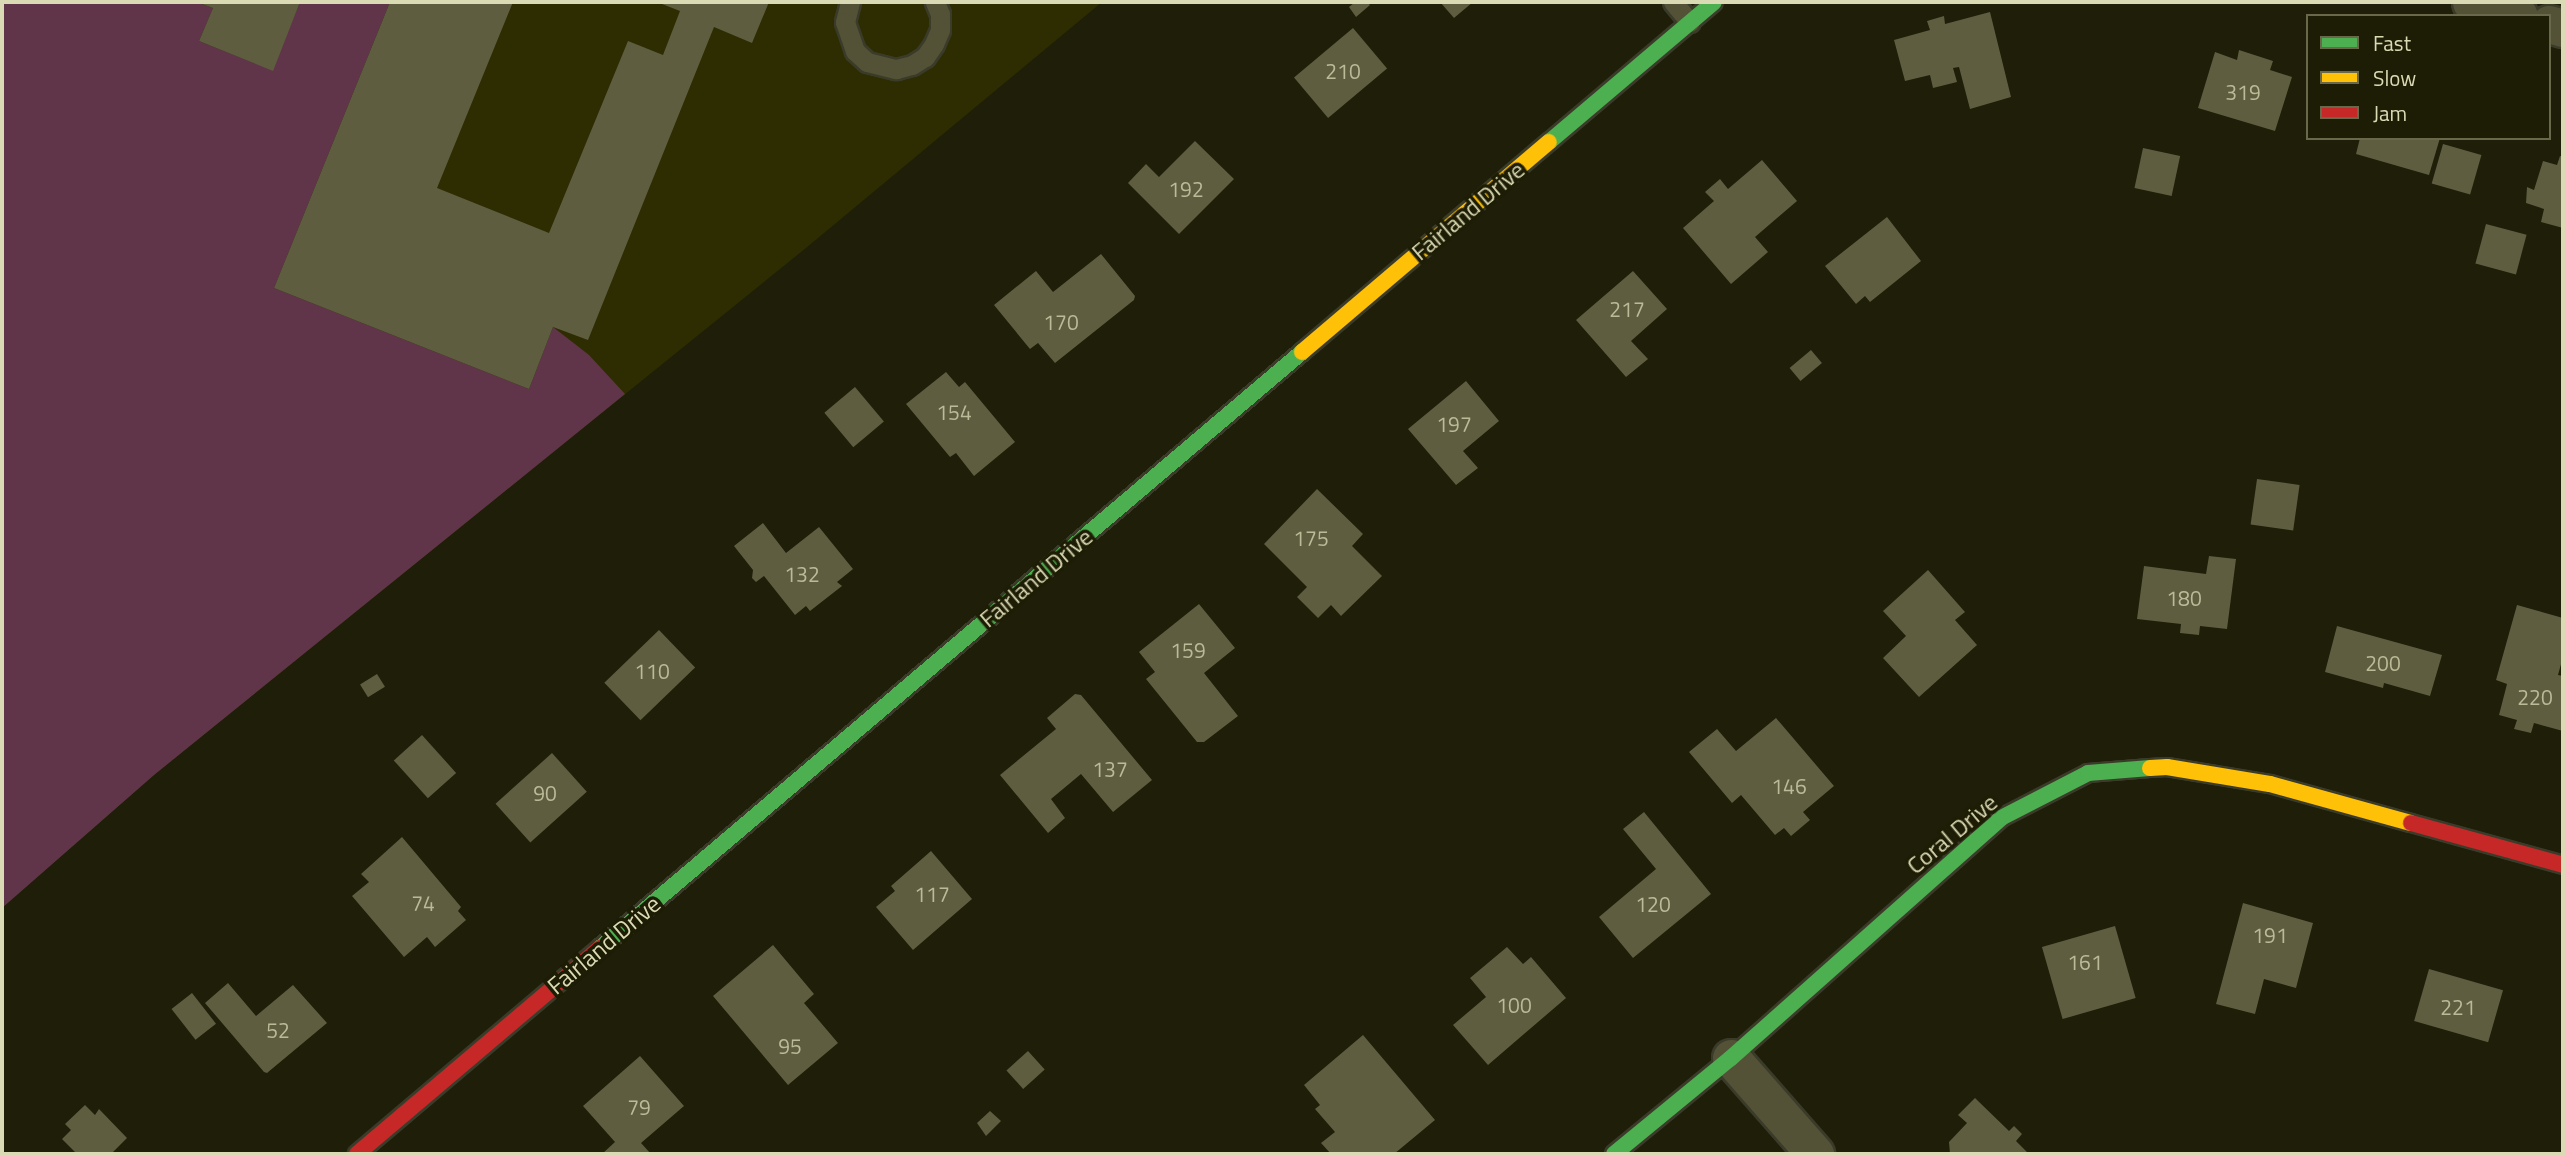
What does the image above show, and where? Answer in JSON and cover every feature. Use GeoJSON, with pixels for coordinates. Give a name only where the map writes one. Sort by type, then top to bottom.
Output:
{"type":"FeatureCollection","features":[{"type":"Feature","properties":{"kind":"street","name":"Fairland Drive"},"geometry":{"type":"LineString","coordinates":[[357,1154],[1714,2]]}},
{"type":"Feature","properties":{"kind":"street"},"geometry":{"type":"LineString","coordinates":[[2471,2],[2512,14]]}},
{"type":"Feature","properties":{"kind":"street","name":"Coral Drive"},"geometry":{"type":"LineString","coordinates":[[1614,1154],[1731,1058],[2001,818],[2088,773],[2167,767],[2270,784],[2563,865]]}},
{"type":"Feature","properties":{"kind":"street"},"geometry":{"type":"LineString","coordinates":[[1731,1058],[1815,1154]]}},
{"type":"Feature","properties":{"kind":"lane"},"geometry":{"type":"LineString","coordinates":[[850,2],[845,22],[855,51],[867,62],[896,69],[912,65],[925,57],[934,44],[940,30],[940,14],[935,2]]}},
{"type":"Feature","properties":{"kind":"lane"},"geometry":{"type":"LineString","coordinates":[[1673,2],[1690,22]]}},
{"type":"Feature","properties":{"kind":"shaded area"},"geometry":{"type":"Polygon","coordinates":[[[2,2],[1102,2],[806,248],[154,775],[2,908],[2,2]]]}},
{"type":"Feature","properties":{"kind":"shaded area"},"geometry":{"type":"Polygon","coordinates":[[[2,2],[197,2],[213,8],[199,41],[272,70],[300,2],[390,2],[274,288],[529,389],[553,327],[589,355],[625,394],[154,775],[2,908],[2,2]]]}},
{"type":"Feature","properties":{"kind":"building"},"geometry":{"type":"Polygon","coordinates":[[[197,2],[300,2],[273,71],[199,41],[213,8],[197,2]]]}},
{"type":"Feature","properties":{"kind":"building"},"geometry":{"type":"Polygon","coordinates":[[[390,2],[513,2],[437,188],[549,233],[628,41],[663,55],[680,11],[657,2],[769,2],[752,43],[714,27],[588,340],[553,327],[529,389],[274,288],[390,2]]]}},
{"type":"Feature","properties":{"kind":"building"},"geometry":{"type":"Polygon","coordinates":[[[1355,2],[1367,2],[1370,5],[1356,17],[1349,7],[1355,2]]]}},
{"type":"Feature","properties":{"kind":"building"},"geometry":{"type":"Polygon","coordinates":[[[1440,2],[1473,2],[1454,18],[1440,2]]]}},
{"type":"Feature","properties":{"kind":"building"},"geometry":{"type":"Polygon","coordinates":[[[1990,12],[2011,97],[1970,109],[1959,67],[1953,68],[1957,82],[1933,88],[1930,75],[1905,81],[1894,40],[1930,30],[1927,21],[1944,16],[1945,24],[1990,12]]]}},
{"type":"Feature","properties":{"kind":"building"},"geometry":{"type":"Polygon","coordinates":[[[1353,28],[1387,69],[1328,118],[1294,77],[1353,28]]]}},
{"type":"Feature","properties":{"kind":"building"},"geometry":{"type":"Polygon","coordinates":[[[2239,50],[2273,61],[2270,70],[2292,77],[2275,131],[2198,108],[2215,52],[2237,60],[2239,50]]]}},
{"type":"Feature","properties":{"kind":"building"},"geometry":{"type":"Polygon","coordinates":[[[2360,140],[2439,140],[2429,175],[2356,154],[2360,140]]]}},
{"type":"Feature","properties":{"kind":"building"},"geometry":{"type":"Polygon","coordinates":[[[1195,141],[1234,179],[1179,234],[1128,183],[1146,164],[1159,177],[1195,141]]]}},
{"type":"Feature","properties":{"kind":"building"},"geometry":{"type":"Polygon","coordinates":[[[2443,144],[2481,155],[2470,194],[2432,183],[2443,144]]]}},
{"type":"Feature","properties":{"kind":"building"},"geometry":{"type":"Polygon","coordinates":[[[2143,148],[2180,156],[2172,196],[2134,188],[2143,148]]]}},
{"type":"Feature","properties":{"kind":"building"},"geometry":{"type":"Polygon","coordinates":[[[2560,156],[2563,157],[2563,228],[2541,222],[2544,209],[2526,203],[2527,187],[2534,190],[2543,161],[2557,165],[2560,156]]]}},
{"type":"Feature","properties":{"kind":"building"},"geometry":{"type":"Polygon","coordinates":[[[1762,160],[1797,201],[1755,237],[1768,252],[1731,284],[1683,228],[1714,201],[1705,192],[1720,179],[1728,189],[1762,160]]]}},
{"type":"Feature","properties":{"kind":"building"},"geometry":{"type":"Polygon","coordinates":[[[1887,217],[1921,261],[1870,302],[1865,296],[1856,304],[1825,266],[1887,217]]]}},
{"type":"Feature","properties":{"kind":"building"},"geometry":{"type":"Polygon","coordinates":[[[2486,224],[2527,235],[2516,274],[2475,264],[2486,224]]]}},
{"type":"Feature","properties":{"kind":"building"},"geometry":{"type":"Polygon","coordinates":[[[1101,254],[1135,296],[1134,300],[1055,363],[1038,343],[1030,349],[994,305],[1036,271],[1053,292],[1101,254]]]}},
{"type":"Feature","properties":{"kind":"building"},"geometry":{"type":"Polygon","coordinates":[[[1633,271],[1667,309],[1631,341],[1648,359],[1626,377],[1576,320],[1633,271]]]}},
{"type":"Feature","properties":{"kind":"building"},"geometry":{"type":"Polygon","coordinates":[[[1811,350],[1822,363],[1800,381],[1790,368],[1811,350]]]}},
{"type":"Feature","properties":{"kind":"building"},"geometry":{"type":"Polygon","coordinates":[[[946,372],[959,387],[965,382],[1015,442],[974,476],[956,453],[950,457],[906,404],[946,372]]]}},
{"type":"Feature","properties":{"kind":"building"},"geometry":{"type":"Polygon","coordinates":[[[1466,381],[1499,421],[1463,451],[1478,468],[1456,485],[1408,429],[1466,381]]]}},
{"type":"Feature","properties":{"kind":"building"},"geometry":{"type":"Polygon","coordinates":[[[855,387],[884,421],[853,447],[824,413],[855,387]]]}},
{"type":"Feature","properties":{"kind":"building"},"geometry":{"type":"Polygon","coordinates":[[[2257,479],[2300,485],[2293,531],[2251,525],[2257,479]]]}},
{"type":"Feature","properties":{"kind":"building"},"geometry":{"type":"Polygon","coordinates":[[[1317,489],[1363,534],[1352,546],[1382,576],[1341,616],[1331,605],[1318,618],[1297,597],[1307,587],[1264,544],[1317,489]]]}},
{"type":"Feature","properties":{"kind":"building"},"geometry":{"type":"Polygon","coordinates":[[[763,523],[786,553],[819,527],[853,569],[837,582],[842,586],[810,611],[806,606],[795,615],[764,576],[756,582],[752,578],[753,570],[734,546],[763,523]]]}},
{"type":"Feature","properties":{"kind":"building"},"geometry":{"type":"Polygon","coordinates":[[[2209,556],[2236,559],[2227,629],[2200,626],[2199,635],[2180,633],[2181,624],[2137,619],[2144,566],[2206,574],[2209,556]]]}},
{"type":"Feature","properties":{"kind":"building"},"geometry":{"type":"Polygon","coordinates":[[[1928,570],[1965,612],[1955,620],[1977,645],[1919,697],[1883,658],[1906,636],[1883,611],[1928,570]]]}},
{"type":"Feature","properties":{"kind":"building"},"geometry":{"type":"Polygon","coordinates":[[[1199,604],[1235,648],[1204,673],[1238,716],[1204,742],[1197,742],[1146,679],[1155,672],[1139,652],[1199,604]]]}},
{"type":"Feature","properties":{"kind":"building"},"geometry":{"type":"Polygon","coordinates":[[[2517,605],[2563,618],[2563,657],[2558,675],[2563,676],[2563,731],[2534,723],[2531,733],[2514,729],[2517,720],[2499,715],[2507,684],[2496,680],[2517,605]]]}},
{"type":"Feature","properties":{"kind":"building"},"geometry":{"type":"Polygon","coordinates":[[[2337,626],[2442,655],[2430,696],[2384,683],[2383,688],[2325,672],[2337,626]]]}},
{"type":"Feature","properties":{"kind":"building"},"geometry":{"type":"Polygon","coordinates":[[[659,630],[695,667],[640,720],[604,683],[659,630]]]}},
{"type":"Feature","properties":{"kind":"building"},"geometry":{"type":"Polygon","coordinates":[[[377,674],[385,687],[368,697],[360,685],[377,674]]]}},
{"type":"Feature","properties":{"kind":"building"},"geometry":{"type":"Polygon","coordinates":[[[1075,694],[1081,695],[1152,780],[1113,812],[1081,774],[1051,799],[1065,818],[1048,833],[1000,775],[1056,729],[1047,718],[1075,694]]]}},
{"type":"Feature","properties":{"kind":"building"},"geometry":{"type":"Polygon","coordinates":[[[1776,718],[1834,786],[1803,812],[1810,820],[1791,836],[1784,828],[1775,835],[1741,795],[1732,803],[1689,752],[1717,729],[1736,751],[1776,718]]]}},
{"type":"Feature","properties":{"kind":"building"},"geometry":{"type":"Polygon","coordinates":[[[422,735],[456,773],[428,798],[394,760],[422,735]]]}},
{"type":"Feature","properties":{"kind":"building"},"geometry":{"type":"Polygon","coordinates":[[[552,753],[587,792],[530,842],[496,804],[552,753]]]}},
{"type":"Feature","properties":{"kind":"building"},"geometry":{"type":"Polygon","coordinates":[[[1644,812],[1711,894],[1633,958],[1599,917],[1656,869],[1623,829],[1644,812]]]}},
{"type":"Feature","properties":{"kind":"building"},"geometry":{"type":"Polygon","coordinates":[[[402,837],[461,907],[458,911],[466,920],[435,947],[427,937],[404,957],[352,896],[369,882],[361,874],[402,837]]]}},
{"type":"Feature","properties":{"kind":"building"},"geometry":{"type":"Polygon","coordinates":[[[931,851],[972,899],[913,950],[876,907],[895,891],[891,886],[931,851]]]}},
{"type":"Feature","properties":{"kind":"building"},"geometry":{"type":"Polygon","coordinates":[[[2243,903],[2313,923],[2296,988],[2264,979],[2255,1014],[2216,1004],[2243,903]]]}},
{"type":"Feature","properties":{"kind":"building"},"geometry":{"type":"Polygon","coordinates":[[[2115,926],[2136,998],[2063,1019],[2042,947],[2115,926]]]}},
{"type":"Feature","properties":{"kind":"building"},"geometry":{"type":"Polygon","coordinates":[[[773,945],[814,994],[804,1003],[838,1043],[788,1085],[713,996],[773,945]]]}},
{"type":"Feature","properties":{"kind":"building"},"geometry":{"type":"Polygon","coordinates":[[[1507,947],[1523,964],[1531,957],[1566,998],[1488,1065],[1453,1025],[1486,997],[1470,978],[1507,947]]]}},
{"type":"Feature","properties":{"kind":"building"},"geometry":{"type":"Polygon","coordinates":[[[2429,969],[2503,990],[2488,1042],[2414,1021],[2429,969]]]}},
{"type":"Feature","properties":{"kind":"building"},"geometry":{"type":"Polygon","coordinates":[[[228,983],[256,1016],[293,985],[327,1023],[267,1073],[264,1072],[205,1003],[228,983]]]}},
{"type":"Feature","properties":{"kind":"building"},"geometry":{"type":"Polygon","coordinates":[[[192,993],[216,1024],[196,1040],[172,1009],[192,993]]]}},
{"type":"Feature","properties":{"kind":"building"},"geometry":{"type":"Polygon","coordinates":[[[1363,1035],[1435,1120],[1394,1154],[1331,1154],[1321,1143],[1335,1132],[1315,1109],[1320,1105],[1304,1085],[1363,1035]]]}},
{"type":"Feature","properties":{"kind":"building"},"geometry":{"type":"Polygon","coordinates":[[[1028,1051],[1045,1070],[1023,1089],[1006,1070],[1028,1051]]]}},
{"type":"Feature","properties":{"kind":"building"},"geometry":{"type":"Polygon","coordinates":[[[640,1056],[684,1106],[641,1143],[651,1154],[602,1154],[615,1142],[583,1106],[640,1056]]]}},
{"type":"Feature","properties":{"kind":"building"},"geometry":{"type":"Polygon","coordinates":[[[1975,1098],[2009,1131],[2014,1126],[2022,1134],[2016,1141],[2029,1154],[1950,1154],[1949,1142],[1967,1123],[1958,1115],[1975,1098]]]}},
{"type":"Feature","properties":{"kind":"building"},"geometry":{"type":"Polygon","coordinates":[[[85,1105],[95,1115],[99,1109],[127,1138],[111,1154],[77,1154],[62,1139],[71,1130],[65,1124],[85,1105]]]}},
{"type":"Feature","properties":{"kind":"building"},"geometry":{"type":"Polygon","coordinates":[[[990,1111],[1001,1121],[986,1136],[977,1123],[990,1111]]]}},
{"type":"Feature","properties":{"kind":"traffic: fast"},"geometry":{"type":"LineString","coordinates":[[1549,142],[1714,2]]}},
{"type":"Feature","properties":{"kind":"traffic: fast"},"geometry":{"type":"LineString","coordinates":[[600,948],[1302,352]]}},
{"type":"Feature","properties":{"kind":"traffic: fast"},"geometry":{"type":"LineString","coordinates":[[1614,1154],[1731,1058],[2001,818],[2088,773],[2150,768]]}},
{"type":"Feature","properties":{"kind":"traffic: slow"},"geometry":{"type":"LineString","coordinates":[[1302,352],[1549,142]]}},
{"type":"Feature","properties":{"kind":"traffic: slow"},"geometry":{"type":"LineString","coordinates":[[2150,768],[2167,767],[2270,784],[2411,823]]}},
{"type":"Feature","properties":{"kind":"traffic: jam"},"geometry":{"type":"LineString","coordinates":[[2411,823],[2563,865]]}},
{"type":"Feature","properties":{"kind":"traffic: jam"},"geometry":{"type":"LineString","coordinates":[[357,1154],[600,948]]}}]}
